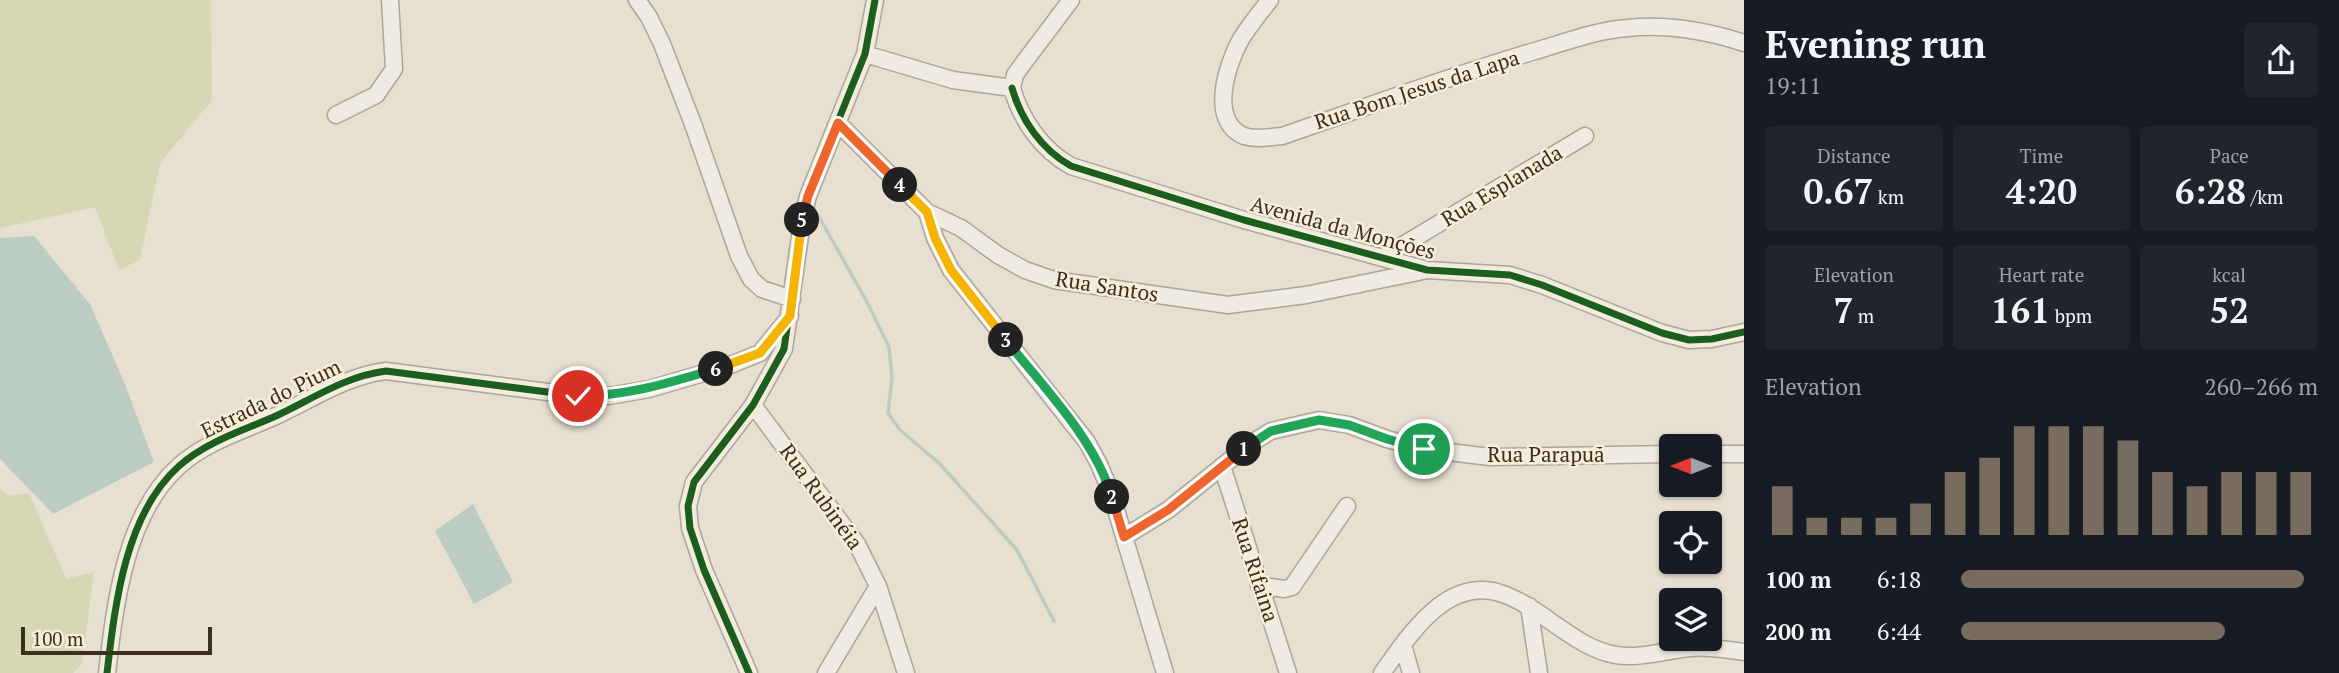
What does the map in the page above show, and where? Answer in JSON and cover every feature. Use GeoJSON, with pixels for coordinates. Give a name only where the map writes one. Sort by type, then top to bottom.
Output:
{"type":"FeatureCollection","features":[{"type":"Feature","properties":{"kind":"street"},"geometry":{"type":"LineString","coordinates":[[336,115],[376,95],[394,69],[390,0]]}},
{"type":"Feature","properties":{"kind":"street"},"geometry":{"type":"LineString","coordinates":[[637,0],[649,16],[662,44],[739,256],[751,279],[762,289],[792,299]]}},
{"type":"Feature","properties":{"kind":"street"},"geometry":{"type":"LineString","coordinates":[[749,673],[704,570],[690,528],[688,506],[694,482],[753,405],[785,349],[800,235],[808,196],[865,54],[875,0]]}},
{"type":"Feature","properties":{"kind":"street"},"geometry":{"type":"LineString","coordinates":[[865,54],[953,80],[1012,88],[1015,75],[1071,0]]}},
{"type":"Feature","properties":{"kind":"street","name":"Rua Bom Jesus da Lapa"},"geometry":{"type":"LineString","coordinates":[[1270,0],[1240,42],[1223,96],[1223,110],[1227,122],[1235,131],[1256,138],[1282,136],[1505,60],[1604,31],[1651,26],[1675,28],[1719,35],[1744,43]]}},
{"type":"Feature","properties":{"kind":"street","name":"Avenida da Monções"},"geometry":{"type":"LineString","coordinates":[[1012,88],[1020,112],[1044,146],[1055,157],[1071,166],[1244,220],[1427,270],[1510,275],[1662,333],[1689,340],[1712,340],[1744,332]]}},
{"type":"Feature","properties":{"kind":"street","name":"Rua Santos"},"geometry":{"type":"LineString","coordinates":[[838,123],[927,212],[961,228],[1025,271],[1054,280],[1228,305],[1307,295],[1427,270]]}},
{"type":"Feature","properties":{"kind":"street","name":"Rua Esplanada"},"geometry":{"type":"LineString","coordinates":[[1383,257],[1585,136]]}},
{"type":"Feature","properties":{"kind":"street"},"geometry":{"type":"LineString","coordinates":[[927,212],[935,238],[951,270],[1087,442],[1100,464],[1165,673]]}},
{"type":"Feature","properties":{"kind":"street","name":"Estrada do Pium"},"geometry":{"type":"LineString","coordinates":[[107,673],[116,603],[127,561],[145,511],[164,482],[180,465],[223,438],[278,415],[345,381],[368,373],[399,371],[578,396],[609,396],[649,388],[728,366],[760,353],[790,316]]}},
{"type":"Feature","properties":{"kind":"street"},"geometry":{"type":"LineString","coordinates":[[760,353],[770,356],[776,364]]}},
{"type":"Feature","properties":{"kind":"street","name":"Rua Rubinéia"},"geometry":{"type":"LineString","coordinates":[[753,405],[857,544],[878,586],[906,673]]}},
{"type":"Feature","properties":{"kind":"street","name":"Rua Parapuã"},"geometry":{"type":"LineString","coordinates":[[1124,537],[1168,510],[1250,444],[1271,431],[1319,420],[1349,425],[1424,449],[1490,457],[1659,454]]}},
{"type":"Feature","properties":{"kind":"street"},"geometry":{"type":"LineString","coordinates":[[1722,454],[1744,454]]}},
{"type":"Feature","properties":{"kind":"street","name":"Rua Rifaina"},"geometry":{"type":"LineString","coordinates":[[1222,466],[1289,673]]}},
{"type":"Feature","properties":{"kind":"street"},"geometry":{"type":"LineString","coordinates":[[1259,585],[1274,589],[1292,587],[1348,506]]}},
{"type":"Feature","properties":{"kind":"street"},"geometry":{"type":"LineString","coordinates":[[826,673],[878,586]]}},
{"type":"Feature","properties":{"kind":"street"},"geometry":{"type":"LineString","coordinates":[[1382,673],[1426,615],[1447,601],[1479,590],[1501,593],[1529,606],[1580,642],[1615,655],[1633,656],[1702,647],[1744,652]]}},
{"type":"Feature","properties":{"kind":"street"},"geometry":{"type":"LineString","coordinates":[[1529,606],[1539,673]]}},
{"type":"Feature","properties":{"kind":"street"},"geometry":{"type":"LineString","coordinates":[[1403,645],[1411,673]]}},
{"type":"Feature","properties":{"kind":"green space"},"geometry":{"type":"Polygon","coordinates":[[[0,0],[211,0],[212,100],[160,163],[140,260],[119,270],[95,207],[0,228],[0,0]]]}},
{"type":"Feature","properties":{"kind":"green space"},"geometry":{"type":"Polygon","coordinates":[[[0,488],[8,496],[29,493],[66,579],[94,572],[82,663],[73,673],[0,673],[0,488]]]}},
{"type":"Feature","properties":{"kind":"shaded area"},"geometry":{"type":"Polygon","coordinates":[[[34,236],[90,304],[125,384],[154,462],[53,514],[0,459],[0,238],[34,236]]]}},
{"type":"Feature","properties":{"kind":"shaded area"},"geometry":{"type":"Polygon","coordinates":[[[473,504],[513,582],[474,604],[435,531],[473,504]]]}},
{"type":"Feature","properties":{"kind":"waterway"},"geometry":{"type":"LineString","coordinates":[[818,215],[889,347],[892,378],[888,413],[900,430],[940,464],[1017,550],[1054,621]]}},
{"type":"Feature","properties":{"kind":"cycle path"},"geometry":{"type":"LineString","coordinates":[[749,673],[704,570],[690,528],[688,506],[694,482],[753,405],[784,349],[808,196],[865,54],[875,0]]}},
{"type":"Feature","properties":{"kind":"cycle path"},"geometry":{"type":"LineString","coordinates":[[1012,88],[1034,133],[1051,152],[1071,166],[1244,220],[1427,270],[1510,275],[1662,333],[1689,340],[1712,339],[1744,332]]}},
{"type":"Feature","properties":{"kind":"cycle path"},"geometry":{"type":"LineString","coordinates":[[107,673],[119,590],[126,562],[146,509],[161,486],[179,466],[214,443],[344,383],[386,371],[578,396],[609,396],[649,389],[728,366],[760,353],[790,316]]}},
{"type":"Feature","properties":{"kind":"route"},"geometry":{"type":"LineString","coordinates":[[578,396],[609,396],[649,388],[728,366],[760,353],[790,316],[794,272],[808,196],[838,123],[927,212],[935,238],[951,270],[1087,442],[1100,464],[1124,537],[1168,510],[1250,444],[1271,431],[1319,420],[1349,425],[1424,449]]}}]}
